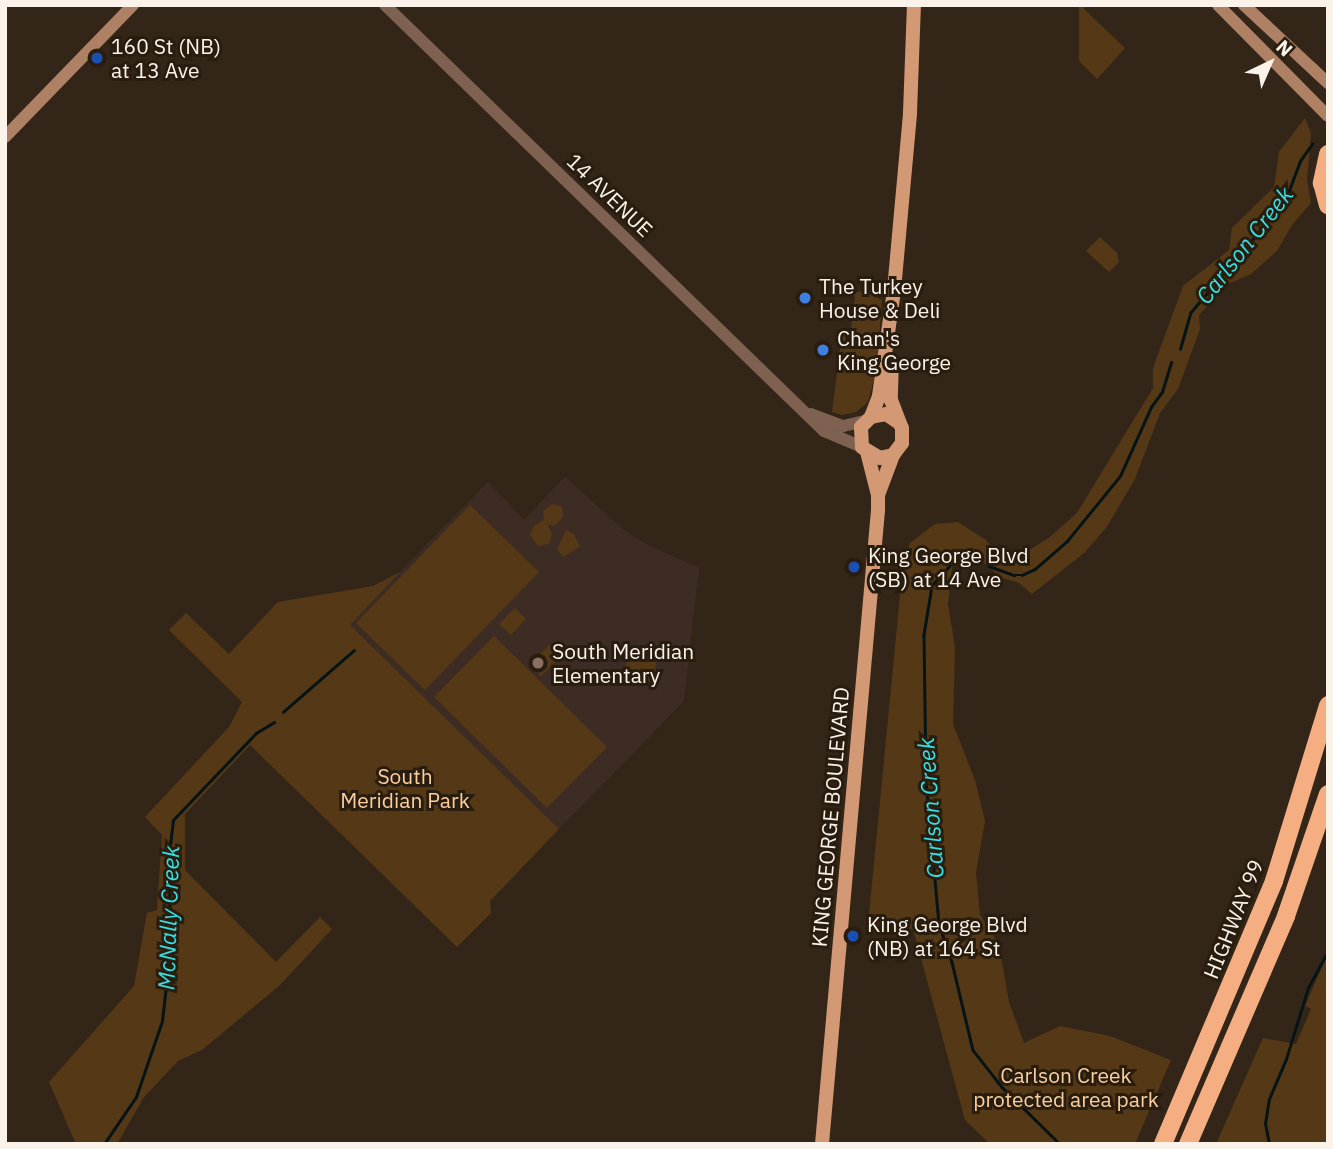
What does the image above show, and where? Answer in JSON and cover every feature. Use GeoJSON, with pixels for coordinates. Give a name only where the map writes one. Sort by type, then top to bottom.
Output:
{"type":"FeatureCollection","features":[{"type":"Feature","properties":{"kind":"highway"},"geometry":{"type":"LineString","coordinates":[[1328,154],[1322,173],[1328,205]]}},
{"type":"Feature","properties":{"kind":"highway","name":"HIGHWAY 99"},"geometry":{"type":"LineString","coordinates":[[1163,1144],[1274,881],[1328,696]]}},
{"type":"Feature","properties":{"kind":"highway"},"geometry":{"type":"LineString","coordinates":[[1188,1144],[1293,898],[1328,794]]}},
{"type":"Feature","properties":{"kind":"highway"},"geometry":{"type":"LineString","coordinates":[[1241,1023],[1303,897],[1328,832]]}},
{"type":"Feature","properties":{"kind":"main road"},"geometry":{"type":"LineString","coordinates":[[5,137],[133,5]]}},
{"type":"Feature","properties":{"kind":"main road"},"geometry":{"type":"LineString","coordinates":[[910,105],[914,5]]}},
{"type":"Feature","properties":{"kind":"main road"},"geometry":{"type":"LineString","coordinates":[[894,290],[891,400],[903,436],[893,455],[880,458],[864,449],[859,433],[879,396],[894,290],[910,105],[923,5]]}},
{"type":"Feature","properties":{"kind":"main road"},"geometry":{"type":"LineString","coordinates":[[1219,5],[1328,116]]}},
{"type":"Feature","properties":{"kind":"main road"},"geometry":{"type":"LineString","coordinates":[[1244,5],[1328,83]]}},
{"type":"Feature","properties":{"kind":"main road"},"geometry":{"type":"LineString","coordinates":[[868,419],[886,414],[898,422]]}},
{"type":"Feature","properties":{"kind":"main road","name":"KING GEORGE BOULEVARD"},"geometry":{"type":"LineString","coordinates":[[864,449],[878,495]]}},
{"type":"Feature","properties":{"kind":"main road","name":"KING GEORGE BOULEVARD"},"geometry":{"type":"LineString","coordinates":[[822,1144],[878,495],[893,455]]}},
{"type":"Feature","properties":{"kind":"street","name":"14 AVENUE"},"geometry":{"type":"LineString","coordinates":[[385,5],[824,431],[864,449]]}},
{"type":"Feature","properties":{"kind":"street","name":"14 AVENUE"},"geometry":{"type":"LineString","coordinates":[[808,413],[843,426],[868,419]]}},
{"type":"Feature","properties":{"kind":"shaded area","name":"South Meridian Elementary"},"geometry":{"type":"Polygon","coordinates":[[[565,477],[624,530],[648,545],[699,568],[684,701],[559,829],[349,624],[488,482],[524,520],[565,477]]]}},
{"type":"Feature","properties":{"kind":"green space"},"geometry":{"type":"Polygon","coordinates":[[[1079,5],[1084,5],[1084,9],[1125,48],[1097,79],[1079,61],[1079,5]]]}},
{"type":"Feature","properties":{"kind":"green space","name":"Carlson Creek protected area park"},"geometry":{"type":"Polygon","coordinates":[[[1305,118],[1311,133],[1307,180],[1311,203],[1292,225],[1277,251],[1251,274],[1226,285],[1199,315],[1200,329],[1178,389],[1160,413],[1135,479],[1106,528],[1084,553],[1032,594],[1019,583],[1000,577],[973,553],[953,559],[948,604],[955,648],[953,724],[975,780],[985,821],[976,872],[980,915],[999,945],[1009,1002],[1024,1043],[1060,1026],[1110,1036],[1171,1060],[1135,1144],[990,1144],[965,1120],[913,929],[867,935],[903,565],[910,543],[935,524],[958,522],[986,540],[1006,565],[1050,537],[1077,513],[1153,388],[1153,368],[1183,286],[1229,250],[1232,228],[1274,187],[1279,152],[1305,118]]]}},
{"type":"Feature","properties":{"kind":"green space"},"geometry":{"type":"Polygon","coordinates":[[[1100,237],[1117,253],[1119,262],[1109,272],[1086,251],[1100,237]]]}},
{"type":"Feature","properties":{"kind":"green space"},"geometry":{"type":"Polygon","coordinates":[[[862,291],[882,300],[877,368],[868,402],[856,412],[842,415],[832,412],[842,333],[843,329],[851,329],[855,296],[846,295],[862,291]]]}},
{"type":"Feature","properties":{"kind":"green space"},"geometry":{"type":"Polygon","coordinates":[[[552,504],[562,507],[563,517],[554,526],[548,524],[552,534],[549,544],[538,546],[530,535],[534,526],[544,520],[543,511],[552,504]]]}},
{"type":"Feature","properties":{"kind":"green space"},"geometry":{"type":"Polygon","coordinates":[[[470,505],[539,572],[425,690],[356,623],[470,505]]]}},
{"type":"Feature","properties":{"kind":"green space"},"geometry":{"type":"Polygon","coordinates":[[[566,530],[574,534],[580,547],[563,557],[557,549],[566,530]]]}},
{"type":"Feature","properties":{"kind":"green space","name":"South Meridian Park"},"geometry":{"type":"Polygon","coordinates":[[[400,572],[350,625],[559,829],[490,901],[491,913],[457,947],[250,745],[185,814],[185,870],[276,962],[320,917],[332,929],[280,985],[202,1050],[178,1061],[144,1097],[117,1144],[76,1144],[49,1082],[134,986],[147,913],[157,910],[162,835],[145,817],[229,727],[242,702],[169,630],[186,613],[229,654],[278,602],[373,586],[400,572]]]}},
{"type":"Feature","properties":{"kind":"green space"},"geometry":{"type":"Polygon","coordinates":[[[515,608],[526,619],[511,635],[499,624],[515,608]]]}},
{"type":"Feature","properties":{"kind":"green space"},"geometry":{"type":"Polygon","coordinates":[[[494,636],[607,747],[547,808],[434,697],[494,636]]]}},
{"type":"Feature","properties":{"kind":"green space"},"geometry":{"type":"Polygon","coordinates":[[[549,645],[561,656],[541,676],[530,665],[549,645]]]}},
{"type":"Feature","properties":{"kind":"green space"},"geometry":{"type":"Polygon","coordinates":[[[627,659],[656,662],[654,681],[625,678],[627,659]]]}},
{"type":"Feature","properties":{"kind":"green space"},"geometry":{"type":"Polygon","coordinates":[[[1328,953],[1328,1144],[1216,1144],[1263,1038],[1296,1044],[1311,1009],[1305,1006],[1328,953]]]}},
{"type":"Feature","properties":{"kind":"waterway","name":"Carlson Creek"},"geometry":{"type":"LineString","coordinates":[[1180,349],[1190,313],[1285,201],[1300,161],[1312,144]]}},
{"type":"Feature","properties":{"kind":"waterway","name":"Carlson Creek"},"geometry":{"type":"LineString","coordinates":[[989,566],[1014,575],[1022,575],[1035,569],[1067,541],[1120,476],[1151,407],[1162,392],[1171,362]]}},
{"type":"Feature","properties":{"kind":"waterway","name":"Carlson Creek"},"geometry":{"type":"LineString","coordinates":[[950,566],[932,586],[924,635],[926,781],[939,924],[952,962],[973,1050],[1002,1087],[1060,1144]]}},
{"type":"Feature","properties":{"kind":"waterway","name":"McNally Creek"},"geometry":{"type":"LineString","coordinates":[[283,712],[354,650]]}},
{"type":"Feature","properties":{"kind":"waterway","name":"McNally Creek"},"geometry":{"type":"LineString","coordinates":[[104,1144],[136,1097],[162,1021],[170,951],[169,853],[173,820],[256,733],[274,722]]}},
{"type":"Feature","properties":{"kind":"waterway"},"geometry":{"type":"LineString","coordinates":[[1269,1144],[1265,1124],[1269,1099],[1286,1059],[1308,988],[1328,951]]}},
{"type":"Feature","properties":{"kind":"place","name":"160 St (NB) at 13 Ave"},"geometry":{"type":"Point","coordinates":[97,58]}},
{"type":"Feature","properties":{"kind":"place","name":"The Turkey House & Deli"},"geometry":{"type":"Point","coordinates":[805,298]}},
{"type":"Feature","properties":{"kind":"place","name":"Chan's King George"},"geometry":{"type":"Point","coordinates":[823,350]}},
{"type":"Feature","properties":{"kind":"place","name":"King George Blvd (SB) at 14 Ave"},"geometry":{"type":"Point","coordinates":[854,567]}},
{"type":"Feature","properties":{"kind":"place","name":"South Meridian Elementary"},"geometry":{"type":"Point","coordinates":[538,663]}},
{"type":"Feature","properties":{"kind":"place","name":"King George Blvd (NB) at 164 St"},"geometry":{"type":"Point","coordinates":[853,936]}}]}
